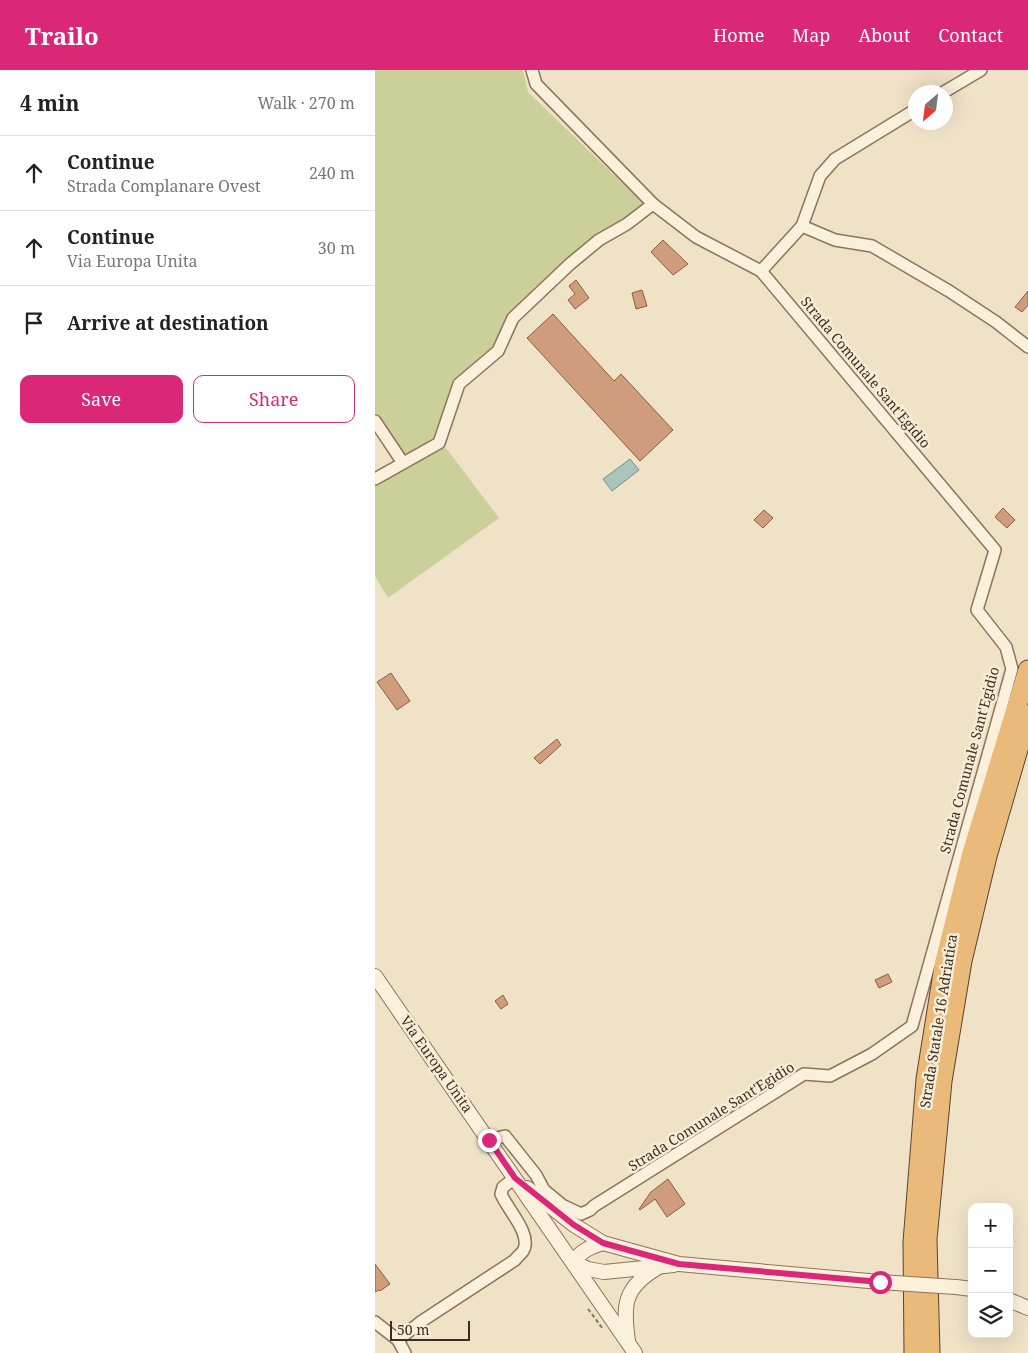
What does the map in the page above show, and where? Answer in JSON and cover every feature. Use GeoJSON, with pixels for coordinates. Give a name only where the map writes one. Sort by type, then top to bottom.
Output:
{"type":"FeatureCollection","features":[{"type":"Feature","properties":{"kind":"highway","name":"Strada Statale 16 Adriatica"},"geometry":{"type":"LineString","coordinates":[[914,1353],[913,1242],[927,1069],[945,962],[972,853],[1028,670]]}},
{"type":"Feature","properties":{"kind":"highway","name":"Strada Statale 16 Adriatica"},"geometry":{"type":"LineString","coordinates":[[930,1353],[927,1239],[942,1081],[965,952],[987,856],[1028,715]]}},
{"type":"Feature","properties":{"kind":"street","name":"Strada Comunale Sant'Egidio"},"geometry":{"type":"LineString","coordinates":[[489,1140],[505,1136],[536,1176],[544,1190],[562,1205],[581,1214],[804,1074],[830,1076],[872,1054],[912,1026],[1012,669],[1006,647],[977,610],[995,550],[761,270],[696,237],[653,204],[541,90],[536,84],[532,70]]}},
{"type":"Feature","properties":{"kind":"street"},"geometry":{"type":"LineString","coordinates":[[953,87],[981,70]]}},
{"type":"Feature","properties":{"kind":"street"},"geometry":{"type":"LineString","coordinates":[[761,270],[802,226],[820,176],[835,159],[908,114]]}},
{"type":"Feature","properties":{"kind":"street"},"geometry":{"type":"LineString","coordinates":[[375,479],[439,443],[459,384],[498,351],[513,318],[570,264],[599,240],[627,224],[653,204]]}},
{"type":"Feature","properties":{"kind":"street"},"geometry":{"type":"LineString","coordinates":[[802,226],[835,240],[872,246],[949,290],[997,322],[1028,347]]}},
{"type":"Feature","properties":{"kind":"street"},"geometry":{"type":"LineString","coordinates":[[375,421],[403,463]]}},
{"type":"Feature","properties":{"kind":"street","name":"Via Europa Unita"},"geometry":{"type":"LineString","coordinates":[[375,976],[631,1348]]}},
{"type":"Feature","properties":{"kind":"street"},"geometry":{"type":"LineString","coordinates":[[375,1322],[399,1348],[421,1321],[515,1260],[524,1250],[526,1240],[523,1230],[504,1202],[501,1194],[503,1187],[515,1178],[574,1225],[603,1243],[679,1264],[968,1288]]}},
{"type":"Feature","properties":{"kind":"street"},"geometry":{"type":"LineString","coordinates":[[603,1243],[588,1248],[579,1254],[573,1262],[604,1272],[679,1264]]}},
{"type":"Feature","properties":{"kind":"street"},"geometry":{"type":"LineString","coordinates":[[631,1348],[625,1316],[626,1303],[643,1277],[658,1267]]}},
{"type":"Feature","properties":{"kind":"street"},"geometry":{"type":"LineString","coordinates":[[1013,1302],[1028,1308]]}},
{"type":"Feature","properties":{"kind":"green space"},"geometry":{"type":"Polygon","coordinates":[[[375,70],[523,70],[528,92],[645,205],[597,235],[509,313],[493,348],[454,382],[434,440],[405,457],[375,412],[375,70]]]}},
{"type":"Feature","properties":{"kind":"green space"},"geometry":{"type":"Polygon","coordinates":[[[443,444],[499,518],[388,598],[375,576],[375,486],[443,444]]]}},
{"type":"Feature","properties":{"kind":"water"},"geometry":{"type":"Polygon","coordinates":[[[630,459],[639,470],[612,491],[603,479],[630,459]]]}},
{"type":"Feature","properties":{"kind":"building"},"geometry":{"type":"Polygon","coordinates":[[[663,240],[688,264],[673,275],[651,252],[663,240]]]}},
{"type":"Feature","properties":{"kind":"building"},"geometry":{"type":"Polygon","coordinates":[[[576,280],[589,298],[575,309],[568,300],[575,294],[569,286],[576,280]]]}},
{"type":"Feature","properties":{"kind":"building"},"geometry":{"type":"Polygon","coordinates":[[[642,290],[647,306],[636,309],[632,293],[642,290]]]}},
{"type":"Feature","properties":{"kind":"building"},"geometry":{"type":"Polygon","coordinates":[[[1028,291],[1028,305],[1022,312],[1015,307],[1028,291]]]}},
{"type":"Feature","properties":{"kind":"building"},"geometry":{"type":"Polygon","coordinates":[[[553,314],[614,381],[621,374],[673,430],[640,461],[527,338],[553,314]]]}},
{"type":"Feature","properties":{"kind":"building"},"geometry":{"type":"Polygon","coordinates":[[[1003,508],[1015,520],[1007,528],[995,517],[1003,508]]]}},
{"type":"Feature","properties":{"kind":"building"},"geometry":{"type":"Polygon","coordinates":[[[764,510],[773,518],[763,528],[754,520],[764,510]]]}},
{"type":"Feature","properties":{"kind":"building"},"geometry":{"type":"Polygon","coordinates":[[[391,673],[410,701],[397,710],[377,682],[391,673]]]}},
{"type":"Feature","properties":{"kind":"building"},"geometry":{"type":"Polygon","coordinates":[[[557,739],[561,745],[540,764],[534,758],[557,739]]]}},
{"type":"Feature","properties":{"kind":"building"},"geometry":{"type":"Polygon","coordinates":[[[888,974],[892,982],[879,988],[875,980],[888,974]]]}},
{"type":"Feature","properties":{"kind":"building"},"geometry":{"type":"Polygon","coordinates":[[[503,995],[508,1004],[501,1009],[495,1001],[503,995]]]}},
{"type":"Feature","properties":{"kind":"building"},"geometry":{"type":"Polygon","coordinates":[[[668,1179],[685,1204],[667,1217],[655,1199],[640,1210],[651,1192],[668,1179]]]}},
{"type":"Feature","properties":{"kind":"building"},"geometry":{"type":"Polygon","coordinates":[[[375,1264],[390,1284],[375,1292],[375,1264]]]}},
{"type":"Feature","properties":{"kind":"route"},"geometry":{"type":"LineString","coordinates":[[489,1140],[515,1178],[552,1209],[603,1243],[679,1264],[880,1282]]}}]}
